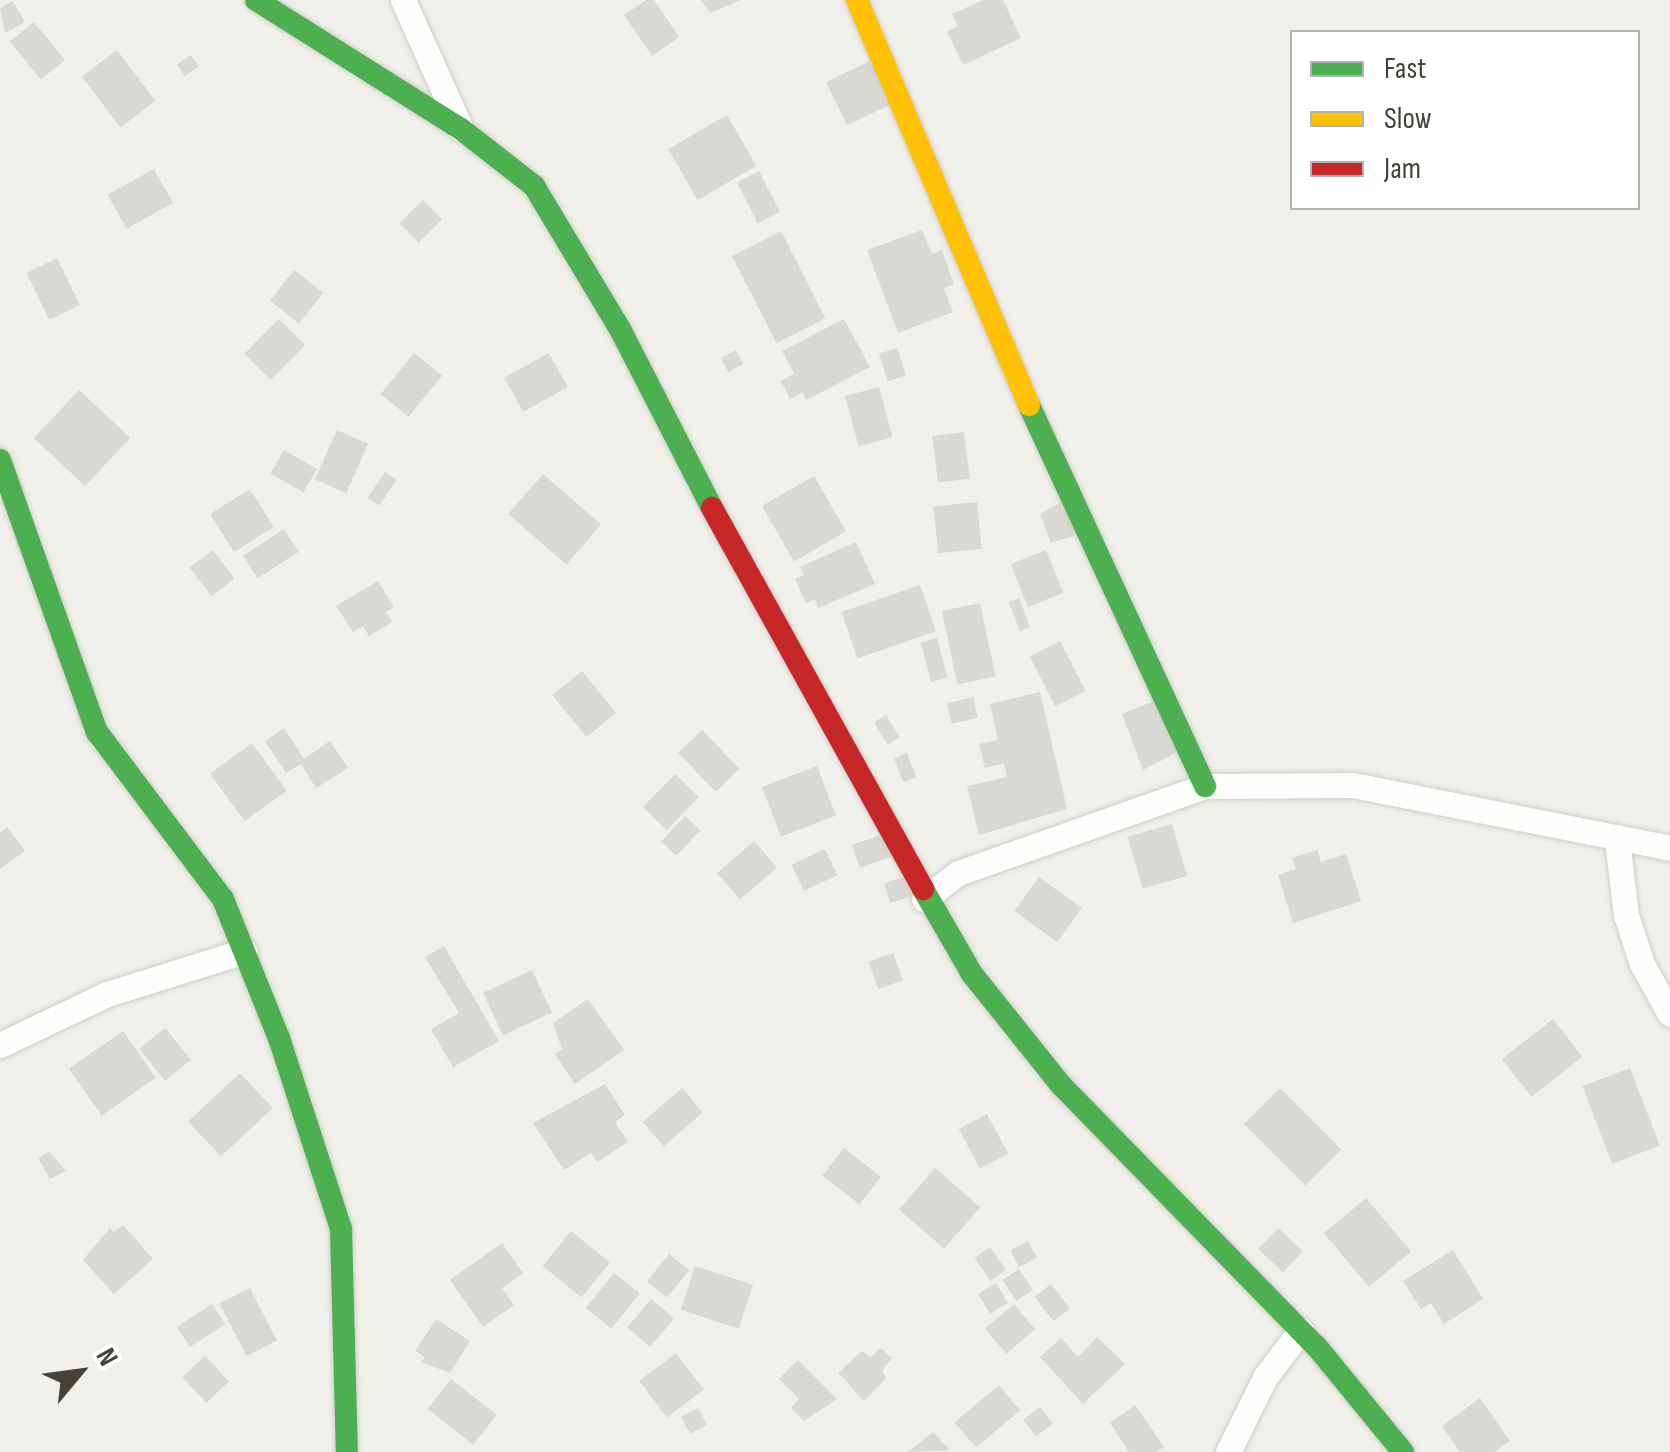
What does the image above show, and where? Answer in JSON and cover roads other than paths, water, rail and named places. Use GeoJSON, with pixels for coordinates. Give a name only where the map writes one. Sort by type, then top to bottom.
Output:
{"type":"FeatureCollection","features":[{"type":"Feature","properties":{"kind":"street"},"geometry":{"type":"LineString","coordinates":[[256,0],[461,129],[534,186],[559,222],[924,899],[1000,1012],[1060,1085],[1302,1330],[1403,1452]]}},
{"type":"Feature","properties":{"kind":"street"},"geometry":{"type":"LineString","coordinates":[[404,0],[461,129]]}},
{"type":"Feature","properties":{"kind":"street"},"geometry":{"type":"LineString","coordinates":[[857,0],[956,247],[1204,786]]}},
{"type":"Feature","properties":{"kind":"street"},"geometry":{"type":"LineString","coordinates":[[0,460],[97,732],[223,900],[244,951],[341,1229],[347,1452]]}},
{"type":"Feature","properties":{"kind":"street"},"geometry":{"type":"LineString","coordinates":[[924,899],[958,874],[1204,786],[1368,787],[1670,848]]}},
{"type":"Feature","properties":{"kind":"street"},"geometry":{"type":"LineString","coordinates":[[1617,840],[1626,915],[1642,964],[1670,1014]]}},
{"type":"Feature","properties":{"kind":"street"},"geometry":{"type":"LineString","coordinates":[[0,1045],[107,994],[244,951]]}},
{"type":"Feature","properties":{"kind":"street"},"geometry":{"type":"LineString","coordinates":[[1228,1452],[1265,1377],[1302,1330]]}}]}
